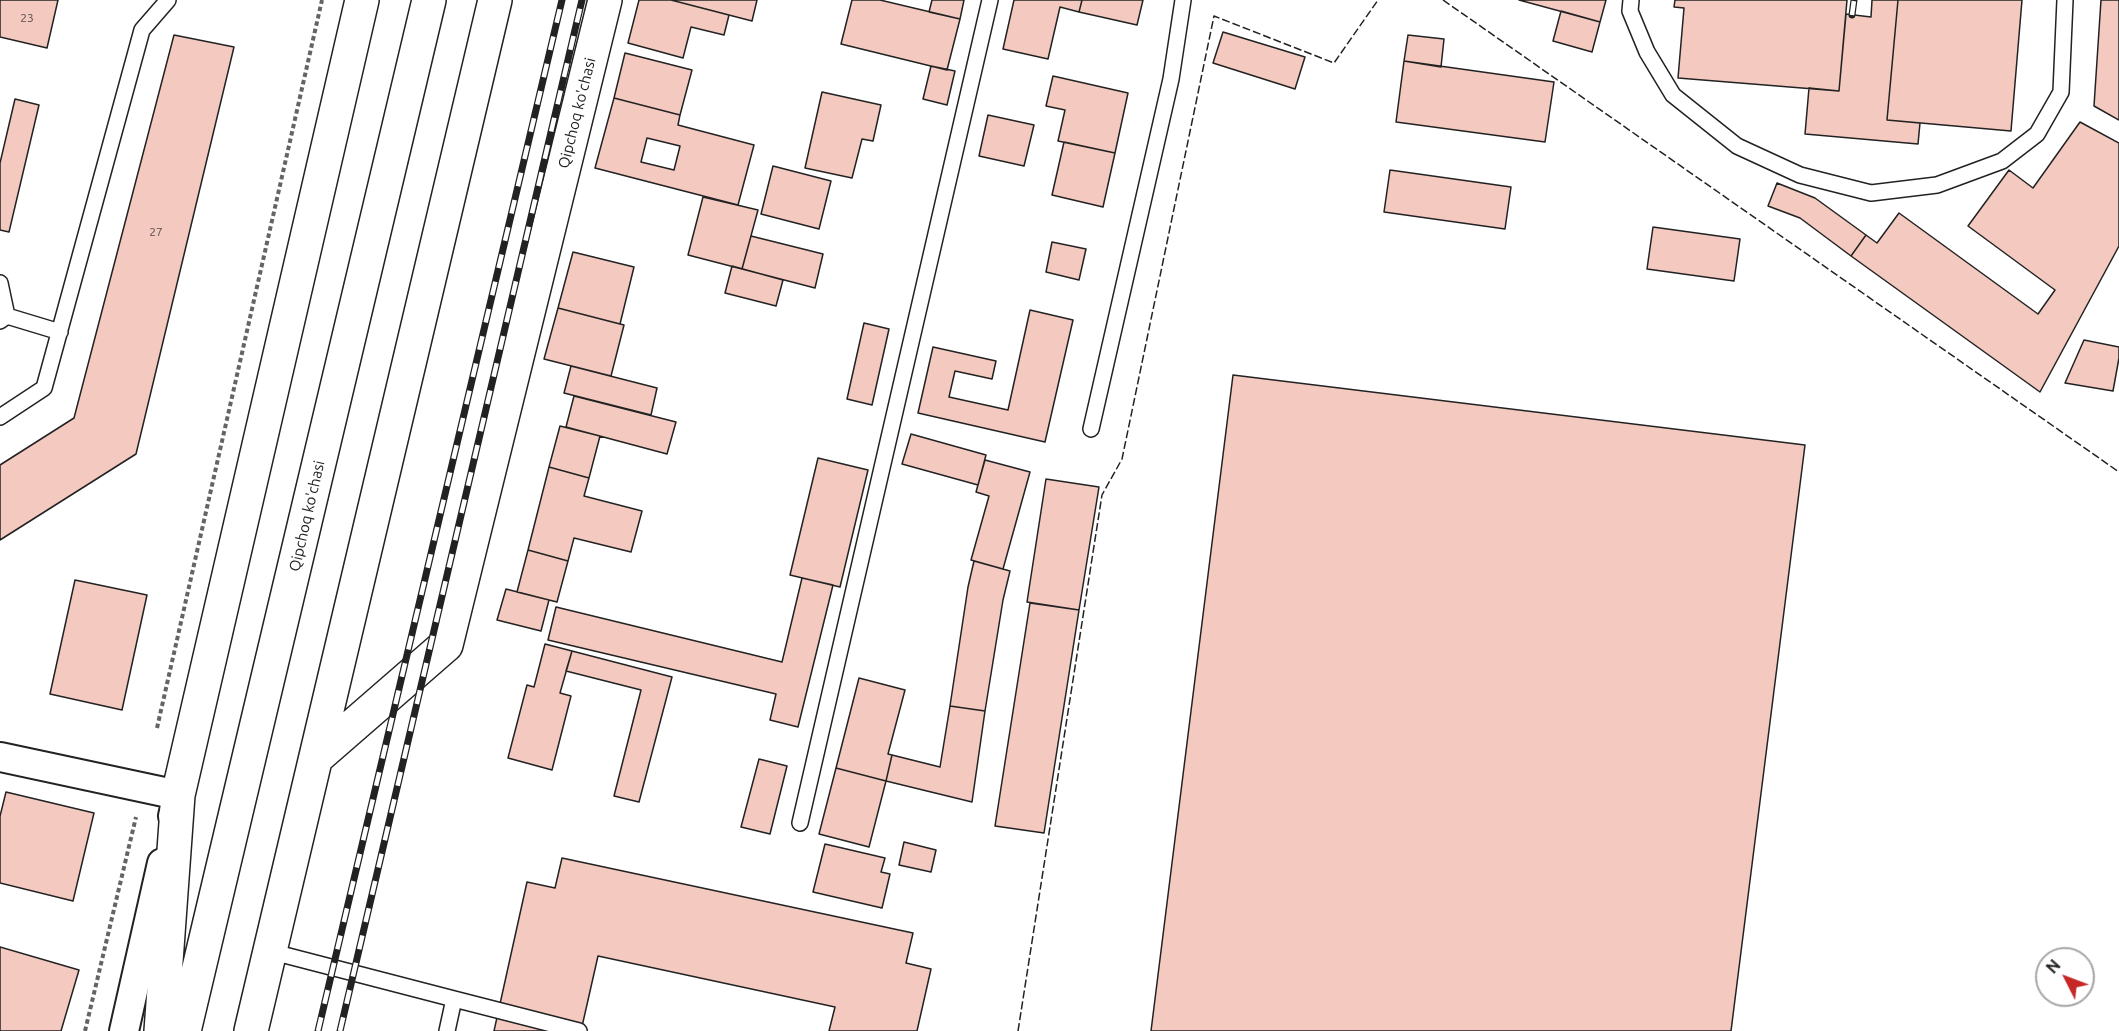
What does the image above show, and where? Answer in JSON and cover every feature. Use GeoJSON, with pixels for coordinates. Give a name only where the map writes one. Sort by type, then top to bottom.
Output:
{"type":"FeatureCollection","features":[{"type":"Feature","properties":{"kind":"main road"},"geometry":{"type":"LineString","coordinates":[[162,1031],[178,795],[362,0]]}},
{"type":"Feature","properties":{"kind":"main road","name":"Qipchoq ko'chasi"},"geometry":{"type":"LineString","coordinates":[[184,1031],[429,0]]}},
{"type":"Feature","properties":{"kind":"main road"},"geometry":{"type":"LineString","coordinates":[[251,1031],[495,0]]}},
{"type":"Feature","properties":{"kind":"main road","name":"Qipchoq ko'chasi"},"geometry":{"type":"LineString","coordinates":[[315,758],[446,645],[605,0]]}},
{"type":"Feature","properties":{"kind":"main road"},"geometry":{"type":"LineString","coordinates":[[162,1031],[205,941]]}},
{"type":"Feature","properties":{"kind":"street"},"geometry":{"type":"LineString","coordinates":[[0,757],[178,795],[124,1031]]}},
{"type":"Feature","properties":{"kind":"lane"},"geometry":{"type":"LineString","coordinates":[[0,417],[44,388],[142,30],[168,0]]}},
{"type":"Feature","properties":{"kind":"lane"},"geometry":{"type":"LineString","coordinates":[[800,823],[990,0]]}},
{"type":"Feature","properties":{"kind":"lane"},"geometry":{"type":"LineString","coordinates":[[1091,429],[1171,79],[1183,0]]}},
{"type":"Feature","properties":{"kind":"lane"},"geometry":{"type":"LineString","coordinates":[[1631,0],[1630,11],[1647,51],[1673,95],[1737,146],[1800,175],[1871,193],[1937,185],[2002,161],[2037,134],[2061,93],[2065,0]]}},
{"type":"Feature","properties":{"kind":"lane"},"geometry":{"type":"LineString","coordinates":[[0,283],[4,319],[60,332]]}},
{"type":"Feature","properties":{"kind":"lane"},"geometry":{"type":"LineString","coordinates":[[269,951],[579,1031]]}},
{"type":"Feature","properties":{"kind":"lane"},"geometry":{"type":"LineString","coordinates":[[447,1031],[454,999]]}},
{"type":"Feature","properties":{"kind":"path"},"geometry":{"type":"LineString","coordinates":[[156,730],[322,0]]}},
{"type":"Feature","properties":{"kind":"path"},"geometry":{"type":"LineString","coordinates":[[85,1031],[143,788]]}},
{"type":"Feature","properties":{"kind":"building"},"geometry":{"type":"Polygon","coordinates":[[[0,0],[58,0],[47,48],[0,37],[0,0]]]}},
{"type":"Feature","properties":{"kind":"building"},"geometry":{"type":"Polygon","coordinates":[[[639,0],[671,0],[729,15],[724,35],[691,27],[683,58],[628,43],[639,0]]]}},
{"type":"Feature","properties":{"kind":"building"},"geometry":{"type":"Polygon","coordinates":[[[671,0],[757,0],[752,21],[671,0]]]}},
{"type":"Feature","properties":{"kind":"building"},"geometry":{"type":"Polygon","coordinates":[[[852,0],[880,0],[960,19],[947,70],[841,44],[852,0]]]}},
{"type":"Feature","properties":{"kind":"building"},"geometry":{"type":"Polygon","coordinates":[[[932,0],[964,0],[960,19],[929,12],[932,0]]]}},
{"type":"Feature","properties":{"kind":"building"},"geometry":{"type":"Polygon","coordinates":[[[1014,0],[1082,0],[1079,12],[1060,7],[1048,59],[1003,49],[1014,0]]]}},
{"type":"Feature","properties":{"kind":"building"},"geometry":{"type":"Polygon","coordinates":[[[1082,0],[1143,0],[1137,25],[1079,12],[1082,0]]]}},
{"type":"Feature","properties":{"kind":"building"},"geometry":{"type":"Polygon","coordinates":[[[1519,0],[1606,0],[1600,22],[1519,0]]]}},
{"type":"Feature","properties":{"kind":"building"},"geometry":{"type":"Polygon","coordinates":[[[1675,0],[1847,0],[1839,91],[1678,78],[1684,8],[1674,7],[1675,0]]]}},
{"type":"Feature","properties":{"kind":"building"},"geometry":{"type":"Polygon","coordinates":[[[1872,0],[1898,0],[1887,120],[1920,123],[1918,144],[1805,134],[1809,88],[1839,91],[1846,14],[1871,17],[1872,0]]]}},
{"type":"Feature","properties":{"kind":"building"},"geometry":{"type":"Polygon","coordinates":[[[1898,0],[2022,0],[2011,131],[1887,120],[1898,0]]]}},
{"type":"Feature","properties":{"kind":"building"},"geometry":{"type":"Polygon","coordinates":[[[2101,0],[2119,0],[2119,120],[2094,106],[2101,0]]]}},
{"type":"Feature","properties":{"kind":"building"},"geometry":{"type":"Polygon","coordinates":[[[1561,11],[1600,22],[1592,52],[1553,41],[1561,11]]]}},
{"type":"Feature","properties":{"kind":"building"},"geometry":{"type":"Polygon","coordinates":[[[1223,32],[1305,57],[1295,89],[1213,63],[1223,32]]]}},
{"type":"Feature","properties":{"kind":"building"},"geometry":{"type":"Polygon","coordinates":[[[174,35],[234,47],[136,454],[0,540],[0,465],[74,418],[174,35]]]}},
{"type":"Feature","properties":{"kind":"building"},"geometry":{"type":"Polygon","coordinates":[[[1408,35],[1444,39],[1441,67],[1404,61],[1408,35]]]}},
{"type":"Feature","properties":{"kind":"building"},"geometry":{"type":"Polygon","coordinates":[[[625,53],[692,70],[680,115],[614,98],[625,53]]]}},
{"type":"Feature","properties":{"kind":"building"},"geometry":{"type":"Polygon","coordinates":[[[1404,61],[1554,82],[1545,142],[1396,122],[1404,61]]]}},
{"type":"Feature","properties":{"kind":"building"},"geometry":{"type":"Polygon","coordinates":[[[931,66],[955,71],[947,105],[923,99],[931,66]]]}},
{"type":"Feature","properties":{"kind":"building"},"geometry":{"type":"Polygon","coordinates":[[[1053,76],[1128,93],[1115,153],[1058,141],[1065,110],[1046,106],[1053,76]]]}},
{"type":"Feature","properties":{"kind":"building"},"geometry":{"type":"Polygon","coordinates":[[[822,92],[881,105],[873,141],[862,139],[852,178],[805,168],[822,92]]]}},
{"type":"Feature","properties":{"kind":"building"},"geometry":{"type":"Polygon","coordinates":[[[614,98],[680,115],[678,125],[754,145],[738,205],[595,168],[614,98]],[[647,138],[641,162],[674,170],[680,146],[647,138]]]}},
{"type":"Feature","properties":{"kind":"building"},"geometry":{"type":"Polygon","coordinates":[[[15,99],[39,105],[9,232],[0,230],[0,163],[15,99]]]}},
{"type":"Feature","properties":{"kind":"building"},"geometry":{"type":"Polygon","coordinates":[[[988,115],[1034,125],[1024,166],[979,156],[988,115]]]}},
{"type":"Feature","properties":{"kind":"building"},"geometry":{"type":"Polygon","coordinates":[[[2080,122],[2119,143],[2119,246],[2040,392],[1851,256],[1866,235],[1877,243],[1899,213],[2038,314],[2055,290],[1968,226],[2009,170],[2033,188],[2080,122]]]}},
{"type":"Feature","properties":{"kind":"building"},"geometry":{"type":"Polygon","coordinates":[[[1064,142],[1115,153],[1103,207],[1052,195],[1064,142]]]}},
{"type":"Feature","properties":{"kind":"building"},"geometry":{"type":"Polygon","coordinates":[[[773,166],[831,181],[819,229],[761,214],[773,166]]]}},
{"type":"Feature","properties":{"kind":"building"},"geometry":{"type":"Polygon","coordinates":[[[1390,170],[1511,187],[1505,229],[1384,212],[1390,170]]]}},
{"type":"Feature","properties":{"kind":"building"},"geometry":{"type":"Polygon","coordinates":[[[1777,183],[1815,198],[1866,235],[1851,256],[1800,218],[1768,206],[1777,183]]]}},
{"type":"Feature","properties":{"kind":"building"},"geometry":{"type":"Polygon","coordinates":[[[703,197],[758,210],[742,269],[688,255],[703,197]]]}},
{"type":"Feature","properties":{"kind":"building"},"geometry":{"type":"Polygon","coordinates":[[[1653,227],[1740,239],[1734,281],[1647,269],[1653,227]]]}},
{"type":"Feature","properties":{"kind":"building"},"geometry":{"type":"Polygon","coordinates":[[[751,236],[823,254],[815,288],[742,269],[751,236]]]}},
{"type":"Feature","properties":{"kind":"building"},"geometry":{"type":"Polygon","coordinates":[[[1052,242],[1086,249],[1079,280],[1046,272],[1052,242]]]}},
{"type":"Feature","properties":{"kind":"building"},"geometry":{"type":"Polygon","coordinates":[[[573,252],[634,267],[620,324],[558,308],[573,252]]]}},
{"type":"Feature","properties":{"kind":"building"},"geometry":{"type":"Polygon","coordinates":[[[732,266],[783,280],[776,306],[725,293],[732,266]]]}},
{"type":"Feature","properties":{"kind":"building"},"geometry":{"type":"Polygon","coordinates":[[[558,308],[624,325],[611,376],[544,359],[558,308]]]}},
{"type":"Feature","properties":{"kind":"building"},"geometry":{"type":"Polygon","coordinates":[[[1030,310],[1073,320],[1045,442],[918,413],[933,347],[996,361],[992,379],[955,371],[949,397],[1008,410],[1030,310]]]}},
{"type":"Feature","properties":{"kind":"building"},"geometry":{"type":"Polygon","coordinates":[[[864,323],[889,329],[872,405],[847,399],[864,323]]]}},
{"type":"Feature","properties":{"kind":"building"},"geometry":{"type":"Polygon","coordinates":[[[2084,340],[2119,347],[2113,391],[2065,383],[2084,340]]]}},
{"type":"Feature","properties":{"kind":"building"},"geometry":{"type":"Polygon","coordinates":[[[571,366],[657,388],[651,415],[564,393],[571,366]]]}},
{"type":"Feature","properties":{"kind":"building"},"geometry":{"type":"Polygon","coordinates":[[[1233,375],[1805,445],[1731,1031],[1151,1031],[1233,375]]]}},
{"type":"Feature","properties":{"kind":"building"},"geometry":{"type":"Polygon","coordinates":[[[574,396],[676,422],[667,454],[566,427],[574,396]]]}},
{"type":"Feature","properties":{"kind":"building"},"geometry":{"type":"Polygon","coordinates":[[[560,426],[600,436],[589,478],[549,467],[560,426]]]}},
{"type":"Feature","properties":{"kind":"building"},"geometry":{"type":"Polygon","coordinates":[[[911,434],[986,455],[978,485],[902,464],[911,434]]]}},
{"type":"Feature","properties":{"kind":"building"},"geometry":{"type":"Polygon","coordinates":[[[818,458],[868,470],[840,587],[790,575],[818,458]]]}},
{"type":"Feature","properties":{"kind":"building"},"geometry":{"type":"Polygon","coordinates":[[[985,460],[1030,472],[1003,569],[971,560],[989,496],[976,492],[985,460]]]}},
{"type":"Feature","properties":{"kind":"building"},"geometry":{"type":"Polygon","coordinates":[[[549,467],[589,478],[584,496],[642,511],[631,552],[574,538],[568,561],[528,550],[549,467]]]}},
{"type":"Feature","properties":{"kind":"building"},"geometry":{"type":"Polygon","coordinates":[[[1046,479],[1099,487],[1079,610],[1027,602],[1046,479]]]}},
{"type":"Feature","properties":{"kind":"building"},"geometry":{"type":"Polygon","coordinates":[[[528,550],[568,561],[557,602],[517,592],[528,550]]]}},
{"type":"Feature","properties":{"kind":"building"},"geometry":{"type":"Polygon","coordinates":[[[974,561],[1010,571],[985,711],[950,706],[974,561]]]}},
{"type":"Feature","properties":{"kind":"building"},"geometry":{"type":"Polygon","coordinates":[[[802,578],[833,585],[798,727],[770,720],[776,694],[548,640],[556,607],[782,662],[802,578]]]}},
{"type":"Feature","properties":{"kind":"building"},"geometry":{"type":"Polygon","coordinates":[[[75,580],[147,595],[122,710],[50,694],[75,580]]]}},
{"type":"Feature","properties":{"kind":"building"},"geometry":{"type":"Polygon","coordinates":[[[506,589],[549,600],[541,631],[497,620],[506,589]]]}},
{"type":"Feature","properties":{"kind":"building"},"geometry":{"type":"Polygon","coordinates":[[[1030,603],[1079,610],[1044,833],[995,826],[1030,603]]]}},
{"type":"Feature","properties":{"kind":"building"},"geometry":{"type":"Polygon","coordinates":[[[545,644],[572,651],[560,693],[571,696],[552,770],[508,758],[527,685],[534,687],[545,644]]]}},
{"type":"Feature","properties":{"kind":"building"},"geometry":{"type":"Polygon","coordinates":[[[572,651],[672,677],[639,802],[614,796],[641,690],[566,671],[572,651]]]}},
{"type":"Feature","properties":{"kind":"building"},"geometry":{"type":"Polygon","coordinates":[[[859,678],[905,690],[888,754],[892,755],[886,781],[836,768],[859,678]]]}},
{"type":"Feature","properties":{"kind":"building"},"geometry":{"type":"Polygon","coordinates":[[[950,706],[985,711],[972,802],[886,781],[892,755],[940,767],[950,706]]]}},
{"type":"Feature","properties":{"kind":"building"},"geometry":{"type":"Polygon","coordinates":[[[759,759],[787,766],[770,834],[741,827],[759,759]]]}},
{"type":"Feature","properties":{"kind":"building"},"geometry":{"type":"Polygon","coordinates":[[[836,768],[886,781],[869,847],[819,834],[836,768]]]}},
{"type":"Feature","properties":{"kind":"building"},"geometry":{"type":"Polygon","coordinates":[[[6,792],[94,813],[73,901],[0,883],[0,816],[6,792]]]}},
{"type":"Feature","properties":{"kind":"building"},"geometry":{"type":"Polygon","coordinates":[[[904,842],[936,850],[931,872],[899,865],[904,842]]]}},
{"type":"Feature","properties":{"kind":"building"},"geometry":{"type":"Polygon","coordinates":[[[825,844],[885,858],[881,872],[890,874],[882,908],[813,892],[825,844]]]}},
{"type":"Feature","properties":{"kind":"building"},"geometry":{"type":"Polygon","coordinates":[[[562,858],[913,933],[906,963],[931,969],[917,1031],[829,1031],[835,1007],[598,956],[581,1031],[494,1031],[527,882],[555,888],[562,858]]]}},
{"type":"Feature","properties":{"kind":"building"},"geometry":{"type":"Polygon","coordinates":[[[0,947],[79,970],[61,1031],[0,1031],[0,947]]]}},
{"type":"Feature","properties":{"kind":"railway"},"geometry":{"type":"LineString","coordinates":[[318,1031],[562,0]]}},
{"type":"Feature","properties":{"kind":"railway"},"geometry":{"type":"LineString","coordinates":[[340,1031],[582,0]]}},
{"type":"Feature","properties":{"kind":"railway"},"geometry":{"type":"LineString","coordinates":[[1852,15],[1854,0]]}},
{"type":"Feature","properties":{"kind":"fence"},"geometry":{"type":"LineString","coordinates":[[1018,1031],[1102,495],[1122,459],[1214,16],[1334,63],[1378,0]]}},
{"type":"Feature","properties":{"kind":"fence"},"geometry":{"type":"LineString","coordinates":[[1443,0],[2119,472]]}}]}
